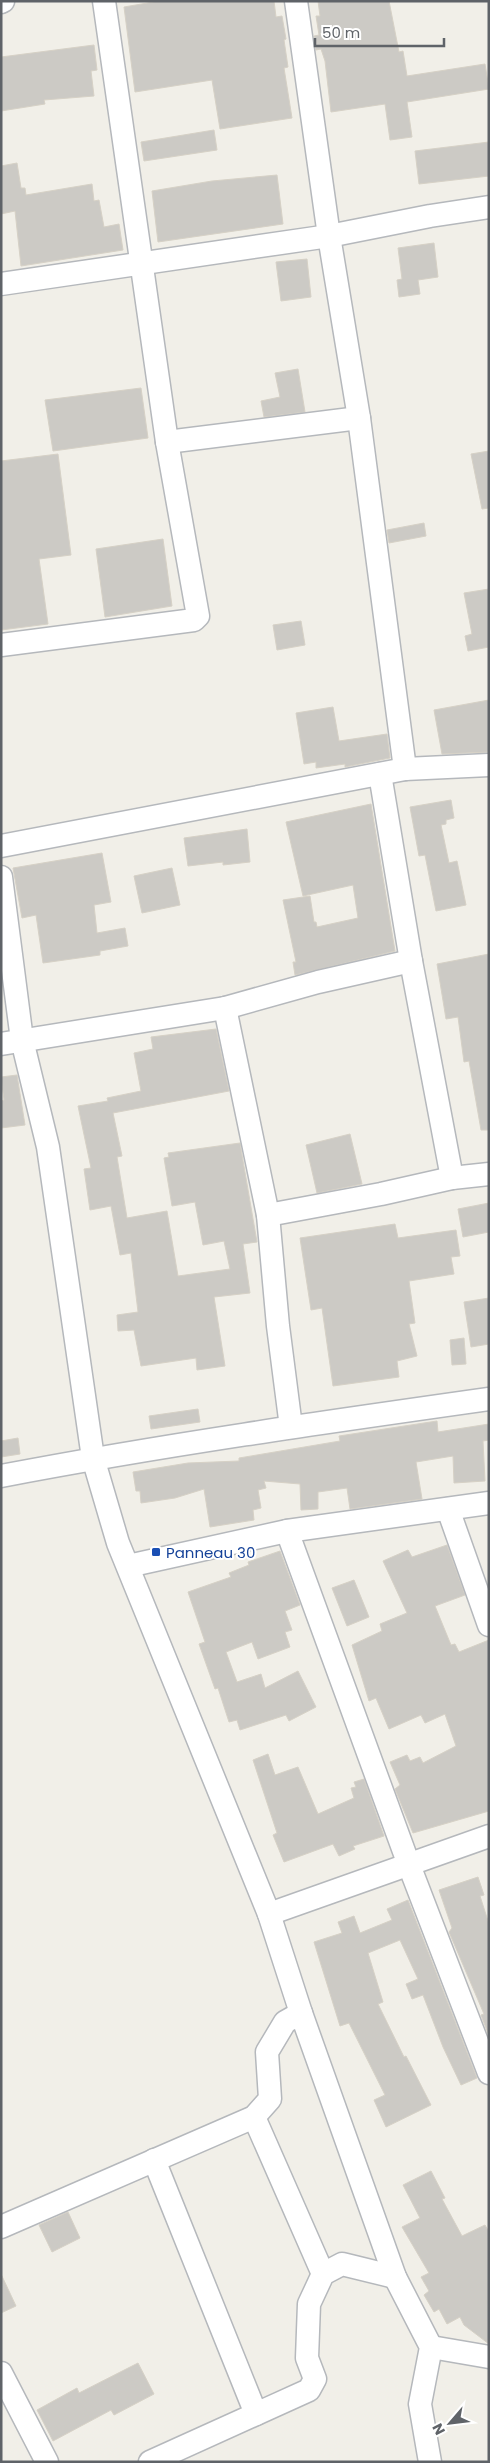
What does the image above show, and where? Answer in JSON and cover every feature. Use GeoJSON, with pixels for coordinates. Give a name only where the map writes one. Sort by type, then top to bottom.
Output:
{"type":"FeatureCollection","features":[{"type":"Feature","properties":{"kind":"street"},"geometry":{"type":"LineString","coordinates":[[1,645],[197,619],[198,616],[168,442],[104,1]]}},
{"type":"Feature","properties":{"kind":"street"},"geometry":{"type":"LineString","coordinates":[[296,1],[329,236],[359,418],[405,769]]}},
{"type":"Feature","properties":{"kind":"street"},"geometry":{"type":"LineString","coordinates":[[1,284],[329,236],[430,216],[489,207]]}},
{"type":"Feature","properties":{"kind":"street"},"geometry":{"type":"LineString","coordinates":[[168,442],[359,418]]}},
{"type":"Feature","properties":{"kind":"street"},"geometry":{"type":"LineString","coordinates":[[1,846],[405,769],[489,765]]}},
{"type":"Feature","properties":{"kind":"street"},"geometry":{"type":"LineString","coordinates":[[380,774],[411,961],[452,1178]]}},
{"type":"Feature","properties":{"kind":"street"},"geometry":{"type":"LineString","coordinates":[[1,877],[12,1043],[48,1147],[93,1458],[118,1543],[269,1914],[301,2013],[395,2278],[431,2347],[420,2404],[430,2462]]}},
{"type":"Feature","properties":{"kind":"street"},"geometry":{"type":"LineString","coordinates":[[12,1043],[225,1008],[318,982],[411,961]]}},
{"type":"Feature","properties":{"kind":"street"},"geometry":{"type":"LineString","coordinates":[[225,1008],[268,1215],[278,1326],[291,1427]]}},
{"type":"Feature","properties":{"kind":"street"},"geometry":{"type":"LineString","coordinates":[[268,1215],[381,1194],[452,1178],[489,1174]]}},
{"type":"Feature","properties":{"kind":"street"},"geometry":{"type":"LineString","coordinates":[[1,1476],[93,1458],[489,1399]]}},
{"type":"Feature","properties":{"kind":"street"},"geometry":{"type":"LineString","coordinates":[[128,1566],[287,1532],[489,1503]]}},
{"type":"Feature","properties":{"kind":"street"},"geometry":{"type":"LineString","coordinates":[[448,1509],[489,1626]]}},
{"type":"Feature","properties":{"kind":"street"},"geometry":{"type":"LineString","coordinates":[[287,1532],[409,1866],[489,2073]]}},
{"type":"Feature","properties":{"kind":"street"},"geometry":{"type":"LineString","coordinates":[[269,1914],[409,1866],[489,1836]]}},
{"type":"Feature","properties":{"kind":"street"},"geometry":{"type":"LineString","coordinates":[[1,2226],[254,2117],[270,2099],[267,2052],[285,2022],[301,2013]]}},
{"type":"Feature","properties":{"kind":"street"},"geometry":{"type":"LineString","coordinates":[[254,2117],[324,2274]]}},
{"type":"Feature","properties":{"kind":"street"},"geometry":{"type":"LineString","coordinates":[[154,2160],[256,2414]]}},
{"type":"Feature","properties":{"kind":"street"},"geometry":{"type":"LineString","coordinates":[[150,2462],[310,2390],[315,2379],[307,2358],[308,2304],[324,2274],[342,2264],[395,2278]]}},
{"type":"Feature","properties":{"kind":"street"},"geometry":{"type":"LineString","coordinates":[[431,2347],[489,2357]]}},
{"type":"Feature","properties":{"kind":"street"},"geometry":{"type":"LineString","coordinates":[[1,2373],[47,2462]]}},
{"type":"Feature","properties":{"kind":"building"},"geometry":{"type":"Polygon","coordinates":[[[159,1],[274,1],[276,17],[282,16],[286,39],[284,40],[288,67],[284,68],[292,118],[220,129],[212,80],[135,92],[124,7],[159,1]]]}},
{"type":"Feature","properties":{"kind":"building"},"geometry":{"type":"Polygon","coordinates":[[[318,1],[389,1],[399,52],[403,51],[407,76],[485,64],[489,89],[407,102],[412,137],[390,140],[385,104],[331,112],[325,61],[321,49],[316,50],[314,36],[319,35],[316,16],[320,16],[318,1]]]}},
{"type":"Feature","properties":{"kind":"building"},"geometry":{"type":"Polygon","coordinates":[[[94,45],[97,70],[91,71],[94,96],[44,100],[45,104],[1,111],[1,57],[94,45]]]}},
{"type":"Feature","properties":{"kind":"building"},"geometry":{"type":"Polygon","coordinates":[[[214,130],[217,150],[144,161],[141,142],[214,130]]]}},
{"type":"Feature","properties":{"kind":"building"},"geometry":{"type":"Polygon","coordinates":[[[489,142],[489,176],[419,184],[415,151],[489,142]]]}},
{"type":"Feature","properties":{"kind":"building"},"geometry":{"type":"Polygon","coordinates":[[[17,163],[21,188],[25,188],[26,195],[92,184],[94,201],[99,200],[104,227],[119,224],[123,250],[21,266],[15,211],[1,214],[1,166],[17,163]]]}},
{"type":"Feature","properties":{"kind":"building"},"geometry":{"type":"Polygon","coordinates":[[[277,175],[283,224],[158,242],[152,191],[212,181],[277,175]]]}},
{"type":"Feature","properties":{"kind":"building"},"geometry":{"type":"Polygon","coordinates":[[[434,243],[438,277],[418,280],[420,294],[399,297],[397,280],[402,279],[398,248],[434,243]]]}},
{"type":"Feature","properties":{"kind":"building"},"geometry":{"type":"Polygon","coordinates":[[[307,259],[311,297],[281,301],[276,262],[307,259]]]}},
{"type":"Feature","properties":{"kind":"building"},"geometry":{"type":"Polygon","coordinates":[[[298,369],[305,412],[264,417],[261,401],[280,397],[275,373],[298,369]]]}},
{"type":"Feature","properties":{"kind":"building"},"geometry":{"type":"Polygon","coordinates":[[[141,388],[148,438],[53,451],[45,400],[141,388]]]}},
{"type":"Feature","properties":{"kind":"building"},"geometry":{"type":"Polygon","coordinates":[[[489,451],[489,508],[482,509],[471,454],[489,451]]]}},
{"type":"Feature","properties":{"kind":"building"},"geometry":{"type":"Polygon","coordinates":[[[58,454],[71,555],[39,559],[48,624],[1,630],[1,461],[58,454]]]}},
{"type":"Feature","properties":{"kind":"building"},"geometry":{"type":"Polygon","coordinates":[[[424,523],[426,536],[389,543],[387,530],[424,523]]]}},
{"type":"Feature","properties":{"kind":"building"},"geometry":{"type":"Polygon","coordinates":[[[163,539],[172,606],[105,617],[96,549],[163,539]]]}},
{"type":"Feature","properties":{"kind":"building"},"geometry":{"type":"Polygon","coordinates":[[[489,589],[489,647],[468,651],[465,636],[472,634],[464,593],[489,589]]]}},
{"type":"Feature","properties":{"kind":"building"},"geometry":{"type":"Polygon","coordinates":[[[301,621],[305,645],[277,650],[273,625],[301,621]]]}},
{"type":"Feature","properties":{"kind":"building"},"geometry":{"type":"Polygon","coordinates":[[[489,700],[489,752],[442,754],[434,710],[489,700]]]}},
{"type":"Feature","properties":{"kind":"building"},"geometry":{"type":"Polygon","coordinates":[[[333,707],[339,741],[387,734],[390,758],[345,767],[345,764],[316,768],[316,762],[304,764],[296,713],[333,707]]]}},
{"type":"Feature","properties":{"kind":"building"},"geometry":{"type":"Polygon","coordinates":[[[451,800],[454,818],[446,820],[446,824],[441,825],[449,863],[457,861],[466,905],[436,911],[425,855],[419,856],[410,807],[451,800]]]}},
{"type":"Feature","properties":{"kind":"building"},"geometry":{"type":"Polygon","coordinates":[[[371,804],[395,951],[295,975],[293,962],[296,962],[283,900],[310,896],[314,922],[316,922],[317,927],[358,918],[353,885],[303,896],[286,822],[371,804]]]}},
{"type":"Feature","properties":{"kind":"building"},"geometry":{"type":"Polygon","coordinates":[[[247,829],[250,862],[223,865],[223,862],[188,866],[184,838],[247,829]]]}},
{"type":"Feature","properties":{"kind":"building"},"geometry":{"type":"Polygon","coordinates":[[[102,853],[111,902],[94,905],[97,933],[125,928],[128,946],[100,951],[100,955],[43,963],[36,915],[22,918],[13,868],[102,853]]]}},
{"type":"Feature","properties":{"kind":"building"},"geometry":{"type":"Polygon","coordinates":[[[172,868],[180,905],[142,913],[134,876],[172,868]]]}},
{"type":"Feature","properties":{"kind":"building"},"geometry":{"type":"Polygon","coordinates":[[[489,954],[489,1130],[481,1130],[469,1061],[464,1062],[458,1017],[446,1019],[437,964],[489,954]]]}},
{"type":"Feature","properties":{"kind":"building"},"geometry":{"type":"Polygon","coordinates":[[[216,1029],[229,1091],[113,1113],[122,1156],[117,1157],[127,1218],[167,1211],[178,1276],[230,1269],[224,1241],[203,1245],[195,1202],[172,1206],[164,1158],[169,1157],[168,1153],[240,1143],[257,1242],[243,1244],[250,1293],[214,1297],[225,1366],[197,1370],[196,1358],[141,1366],[134,1330],[118,1331],[117,1315],[138,1312],[131,1253],[120,1255],[111,1206],[90,1210],[84,1169],[91,1168],[78,1106],[108,1101],[107,1098],[141,1091],[134,1053],[153,1049],[151,1037],[216,1029]]]}},
{"type":"Feature","properties":{"kind":"building"},"geometry":{"type":"Polygon","coordinates":[[[17,1075],[25,1125],[1,1128],[1,1101],[4,1100],[1,1077],[17,1075]]]}},
{"type":"Feature","properties":{"kind":"building"},"geometry":{"type":"Polygon","coordinates":[[[350,1134],[362,1184],[317,1193],[306,1145],[350,1134]]]}},
{"type":"Feature","properties":{"kind":"building"},"geometry":{"type":"Polygon","coordinates":[[[489,1203],[489,1232],[463,1237],[458,1209],[489,1203]]]}},
{"type":"Feature","properties":{"kind":"building"},"geometry":{"type":"Polygon","coordinates":[[[395,1224],[398,1238],[456,1230],[460,1256],[451,1257],[454,1274],[409,1281],[415,1323],[409,1324],[417,1356],[397,1361],[399,1377],[333,1386],[322,1308],[311,1310],[300,1238],[395,1224]]]}},
{"type":"Feature","properties":{"kind":"building"},"geometry":{"type":"Polygon","coordinates":[[[489,1298],[489,1344],[471,1347],[464,1302],[489,1298]]]}},
{"type":"Feature","properties":{"kind":"building"},"geometry":{"type":"Polygon","coordinates":[[[464,1338],[466,1364],[452,1365],[450,1340],[464,1338]]]}},
{"type":"Feature","properties":{"kind":"building"},"geometry":{"type":"Polygon","coordinates":[[[198,1409],[200,1422],[151,1429],[149,1416],[198,1409]]]}},
{"type":"Feature","properties":{"kind":"building"},"geometry":{"type":"Polygon","coordinates":[[[437,1421],[438,1432],[489,1424],[489,1440],[483,1441],[485,1481],[454,1483],[453,1456],[416,1462],[422,1499],[350,1509],[347,1488],[318,1492],[318,1509],[301,1510],[300,1484],[264,1481],[266,1488],[258,1490],[261,1508],[253,1510],[254,1520],[210,1527],[204,1489],[175,1498],[141,1503],[140,1491],[136,1491],[133,1472],[188,1463],[239,1461],[239,1458],[340,1441],[339,1436],[437,1421]]]}},
{"type":"Feature","properties":{"kind":"building"},"geometry":{"type":"Polygon","coordinates":[[[18,1438],[20,1454],[1,1457],[1,1441],[18,1438]]]}},
{"type":"Feature","properties":{"kind":"building"},"geometry":{"type":"Polygon","coordinates":[[[447,1545],[465,1595],[435,1606],[451,1645],[455,1644],[459,1652],[489,1640],[489,1811],[413,1833],[395,1789],[400,1785],[390,1762],[407,1755],[410,1761],[420,1757],[423,1763],[456,1746],[445,1714],[425,1723],[421,1715],[389,1729],[376,1698],[369,1701],[352,1645],[382,1631],[380,1624],[407,1613],[383,1561],[408,1550],[412,1557],[447,1545]]]}},
{"type":"Feature","properties":{"kind":"building"},"geometry":{"type":"Polygon","coordinates":[[[280,1551],[300,1605],[285,1611],[292,1630],[285,1632],[290,1647],[258,1659],[252,1642],[226,1652],[237,1682],[261,1674],[265,1688],[298,1671],[316,1707],[289,1721],[286,1715],[240,1730],[237,1720],[229,1722],[218,1688],[215,1689],[199,1644],[205,1642],[188,1592],[231,1577],[229,1573],[249,1565],[248,1562],[280,1551]]]}},
{"type":"Feature","properties":{"kind":"building"},"geometry":{"type":"Polygon","coordinates":[[[354,1580],[369,1617],[347,1626],[332,1588],[354,1580]]]}},
{"type":"Feature","properties":{"kind":"building"},"geometry":{"type":"Polygon","coordinates":[[[268,1754],[275,1775],[298,1767],[318,1814],[354,1798],[351,1788],[356,1787],[354,1782],[364,1779],[384,1836],[353,1846],[355,1849],[339,1856],[333,1844],[284,1862],[273,1835],[277,1833],[253,1760],[268,1754]]]}},
{"type":"Feature","properties":{"kind":"building"},"geometry":{"type":"Polygon","coordinates":[[[478,1877],[484,1895],[480,1896],[489,1924],[489,2036],[481,2015],[484,2014],[449,1932],[452,1928],[439,1890],[478,1877]]]}},
{"type":"Feature","properties":{"kind":"building"},"geometry":{"type":"Polygon","coordinates":[[[408,1900],[477,2078],[461,2085],[443,2047],[423,1995],[412,1999],[406,1984],[418,1979],[400,1940],[368,1953],[383,2002],[378,2004],[404,2057],[406,2056],[431,2105],[386,2127],[374,2100],[385,2095],[349,2023],[340,2026],[314,1942],[342,1933],[338,1922],[354,1916],[360,1933],[392,1920],[387,1909],[408,1900]]]}},
{"type":"Feature","properties":{"kind":"building"},"geometry":{"type":"Polygon","coordinates":[[[431,2171],[445,2198],[442,2199],[462,2236],[485,2225],[489,2232],[489,2344],[464,2325],[460,2317],[447,2324],[439,2309],[434,2312],[424,2295],[429,2291],[421,2277],[429,2273],[402,2227],[420,2218],[403,2185],[431,2171]]]}},
{"type":"Feature","properties":{"kind":"building"},"geometry":{"type":"Polygon","coordinates":[[[68,2212],[80,2238],[52,2252],[39,2225],[68,2212]]]}},
{"type":"Feature","properties":{"kind":"building"},"geometry":{"type":"Polygon","coordinates":[[[1,2274],[16,2306],[1,2313],[1,2274]]]}},
{"type":"Feature","properties":{"kind":"building"},"geometry":{"type":"Polygon","coordinates":[[[138,2363],[154,2394],[114,2415],[111,2410],[53,2441],[37,2410],[77,2388],[79,2393],[138,2363]]]}},
{"type":"Feature","properties":{"kind":"place","name":"Panneau 30"},"geometry":{"type":"Point","coordinates":[156,1552]}}]}
